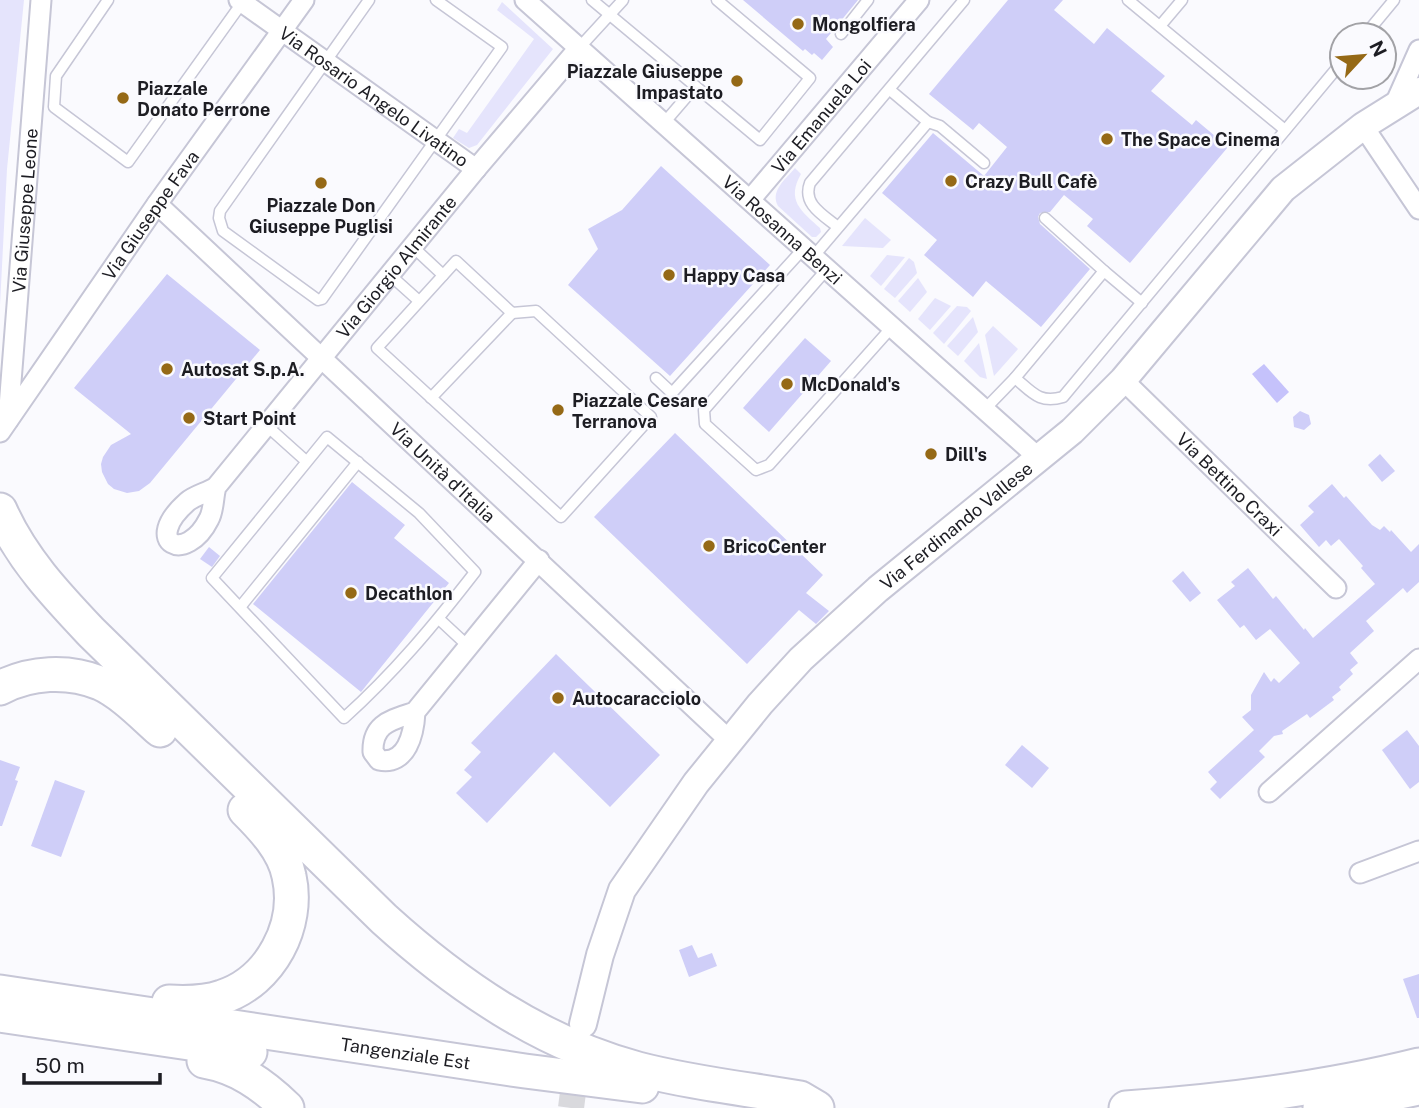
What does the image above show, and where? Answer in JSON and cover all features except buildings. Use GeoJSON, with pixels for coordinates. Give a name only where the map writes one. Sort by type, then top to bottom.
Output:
{"type":"FeatureCollection","features":[{"type":"Feature","properties":{"kind":"highway"},"geometry":{"type":"LineString","coordinates":[[0,510],[27,559],[56,596],[384,919],[448,974],[518,1020],[601,1057],[639,1069],[800,1098],[817,1108]]}},
{"type":"Feature","properties":{"kind":"highway"},"geometry":{"type":"LineString","coordinates":[[0,688],[13,681],[43,675],[73,676],[101,684],[122,697],[262,827],[278,850],[289,874],[293,905],[287,933],[271,959],[250,982],[224,997],[200,1003],[87,996],[70,1013],[93,1040],[211,1062],[239,1071],[266,1088],[286,1108]]}},
{"type":"Feature","properties":{"kind":"highway","name":"Tangenziale Est"},"geometry":{"type":"LineString","coordinates":[[14,1005],[811,1108]]}},
{"type":"Feature","properties":{"kind":"highway","name":"Tangenziale Est"},"geometry":{"type":"LineString","coordinates":[[70,1013],[529,1094],[640,1108]]}},
{"type":"Feature","properties":{"kind":"highway"},"geometry":{"type":"LineString","coordinates":[[1126,1108],[1196,1103],[1308,1087],[1419,1065]]}},
{"type":"Feature","properties":{"kind":"highway"},"geometry":{"type":"LineString","coordinates":[[1318,1108],[1419,1088]]}},
{"type":"Feature","properties":{"kind":"street","name":"Via Giuseppe Leone"},"geometry":{"type":"LineString","coordinates":[[4,427],[41,0]]}},
{"type":"Feature","properties":{"kind":"street","name":"Via Giuseppe Fava"},"geometry":{"type":"LineString","coordinates":[[4,427],[157,204],[304,0]]}},
{"type":"Feature","properties":{"kind":"street","name":"Via Rosanna Benzi"},"geometry":{"type":"LineString","coordinates":[[525,0],[1040,459]]}},
{"type":"Feature","properties":{"kind":"street","name":"Via Emanuela Loi"},"geometry":{"type":"LineString","coordinates":[[750,200],[919,0]]}},
{"type":"Feature","properties":{"kind":"street","name":"Via Rosario Angelo Livatino"},"geometry":{"type":"LineString","coordinates":[[242,1],[476,170]]}},
{"type":"Feature","properties":{"kind":"street","name":"Via Giorgio Almirante"},"geometry":{"type":"LineString","coordinates":[[216,487],[579,48]]}},
{"type":"Feature","properties":{"kind":"street"},"geometry":{"type":"LineString","coordinates":[[1395,104],[1419,50]]}},
{"type":"Feature","properties":{"kind":"street","name":"Via Ferdinando Vallese"},"geometry":{"type":"LineString","coordinates":[[583,1024],[600,955],[622,890],[729,740],[801,659],[878,589],[1072,431],[1123,380],[1283,189],[1363,126],[1419,91]]}},
{"type":"Feature","properties":{"kind":"street"},"geometry":{"type":"LineString","coordinates":[[1363,126],[1419,208]]}},
{"type":"Feature","properties":{"kind":"street","name":"Via Unità d'Italia"},"geometry":{"type":"LineString","coordinates":[[157,204],[729,740]]}},
{"type":"Feature","properties":{"kind":"street","name":"Via Bettino Craxi"},"geometry":{"type":"LineString","coordinates":[[1123,380],[1336,588]]}},
{"type":"Feature","properties":{"kind":"street"},"geometry":{"type":"LineString","coordinates":[[415,712],[539,560]]}},
{"type":"Feature","properties":{"kind":"street"},"geometry":{"type":"LineString","coordinates":[[1269,792],[1419,659]]}},
{"type":"Feature","properties":{"kind":"street"},"geometry":{"type":"LineString","coordinates":[[1360,873],[1419,851]]}},
{"type":"Feature","properties":{"kind":"lane"},"geometry":{"type":"LineString","coordinates":[[108,0],[56,76],[54,107],[128,162],[242,1]]}},
{"type":"Feature","properties":{"kind":"lane"},"geometry":{"type":"LineString","coordinates":[[369,0],[222,205],[219,218],[223,231],[318,300],[322,299],[502,47],[436,0]]}},
{"type":"Feature","properties":{"kind":"lane"},"geometry":{"type":"LineString","coordinates":[[592,0],[760,140],[810,78],[717,0]]}},
{"type":"Feature","properties":{"kind":"lane"},"geometry":{"type":"LineString","coordinates":[[579,48],[623,0]]}},
{"type":"Feature","properties":{"kind":"lane"},"geometry":{"type":"LineString","coordinates":[[841,34],[869,0]]}},
{"type":"Feature","properties":{"kind":"lane"},"geometry":{"type":"LineString","coordinates":[[838,227],[813,207],[807,192],[810,183],[964,0]]}},
{"type":"Feature","properties":{"kind":"lane"},"geometry":{"type":"LineString","coordinates":[[1128,0],[1286,130]]}},
{"type":"Feature","properties":{"kind":"lane"},"geometry":{"type":"LineString","coordinates":[[1160,26],[1182,0]]}},
{"type":"Feature","properties":{"kind":"lane"},"geometry":{"type":"LineString","coordinates":[[1377,21],[1394,0]]}},
{"type":"Feature","properties":{"kind":"lane"},"geometry":{"type":"LineString","coordinates":[[1015,378],[1040,398],[1051,401],[1063,397],[1328,79]]}},
{"type":"Feature","properties":{"kind":"lane"},"geometry":{"type":"LineString","coordinates":[[664,123],[695,86]]}},
{"type":"Feature","properties":{"kind":"lane"},"geometry":{"type":"LineString","coordinates":[[890,90],[928,122],[940,126],[984,163]]}},
{"type":"Feature","properties":{"kind":"lane"},"geometry":{"type":"LineString","coordinates":[[891,327],[769,465],[756,470],[705,424],[704,410],[815,258],[838,227],[928,122]]}},
{"type":"Feature","properties":{"kind":"lane"},"geometry":{"type":"LineString","coordinates":[[1045,218],[1142,303]]}},
{"type":"Feature","properties":{"kind":"lane"},"geometry":{"type":"LineString","coordinates":[[413,247],[443,275]]}},
{"type":"Feature","properties":{"kind":"lane"},"geometry":{"type":"LineString","coordinates":[[656,378],[672,393],[815,258]]}},
{"type":"Feature","properties":{"kind":"lane"},"geometry":{"type":"LineString","coordinates":[[431,398],[512,313],[536,311],[652,417],[561,517],[431,398],[377,348],[456,261],[512,313]]}},
{"type":"Feature","properties":{"kind":"lane"},"geometry":{"type":"LineString","coordinates":[[984,410],[1015,378],[1104,271]]}},
{"type":"Feature","properties":{"kind":"lane"},"geometry":{"type":"LineString","coordinates":[[390,275],[419,301]]}},
{"type":"Feature","properties":{"kind":"lane"},"geometry":{"type":"LineString","coordinates":[[267,426],[306,461]]}},
{"type":"Feature","properties":{"kind":"lane"},"geometry":{"type":"LineString","coordinates":[[327,437],[358,462],[419,513],[475,572],[439,619],[385,681],[344,718],[212,578],[327,437]]}},
{"type":"Feature","properties":{"kind":"lane"},"geometry":{"type":"LineString","coordinates":[[241,606],[358,462]]}},
{"type":"Feature","properties":{"kind":"lane"},"geometry":{"type":"LineString","coordinates":[[439,619],[468,646]]}},
{"type":"Feature","properties":{"kind":"shaded area"},"geometry":{"type":"Polygon","coordinates":[[[0,0],[24,0],[7,169],[0,305],[0,0]]]}},
{"type":"Feature","properties":{"kind":"shaded area"},"geometry":{"type":"Polygon","coordinates":[[[502,2],[553,49],[477,145],[469,148],[453,138],[459,129],[467,133],[534,39],[497,10],[502,2]]]}},
{"type":"Feature","properties":{"kind":"shaded area"},"geometry":{"type":"Polygon","coordinates":[[[795,168],[801,174],[795,198],[802,210],[820,228],[821,232],[816,237],[812,237],[778,206],[776,201],[777,191],[795,168]]]}},
{"type":"Feature","properties":{"kind":"shaded area"},"geometry":{"type":"Polygon","coordinates":[[[865,218],[891,240],[883,248],[842,246],[865,218]]]}},
{"type":"Feature","properties":{"kind":"shaded area"},"geometry":{"type":"Polygon","coordinates":[[[887,255],[905,257],[881,286],[870,276],[887,255]]]}},
{"type":"Feature","properties":{"kind":"shaded area"},"geometry":{"type":"Polygon","coordinates":[[[909,258],[914,262],[917,273],[895,298],[884,289],[909,258]]]}},
{"type":"Feature","properties":{"kind":"shaded area"},"geometry":{"type":"Polygon","coordinates":[[[918,278],[927,292],[910,312],[898,301],[918,278]]]}},
{"type":"Feature","properties":{"kind":"shaded area"},"geometry":{"type":"Polygon","coordinates":[[[935,298],[951,306],[930,330],[918,319],[935,298]]]}},
{"type":"Feature","properties":{"kind":"shaded area"},"geometry":{"type":"Polygon","coordinates":[[[957,306],[967,307],[971,311],[944,344],[933,333],[957,306]]]}},
{"type":"Feature","properties":{"kind":"shaded area"},"geometry":{"type":"Polygon","coordinates":[[[973,317],[978,332],[958,356],[947,346],[973,317]]]}},
{"type":"Feature","properties":{"kind":"shaded area"},"geometry":{"type":"Polygon","coordinates":[[[993,326],[1018,349],[994,376],[985,335],[993,326]]]}},
{"type":"Feature","properties":{"kind":"shaded area"},"geometry":{"type":"Polygon","coordinates":[[[979,343],[987,379],[980,377],[964,361],[979,343]]]}},
{"type":"Feature","properties":{"kind":"water"},"geometry":{"type":"Polygon","coordinates":[[[1264,364],[1289,392],[1277,403],[1252,374],[1264,364]]]}},
{"type":"Feature","properties":{"kind":"tunnel"},"geometry":{"type":"LineString","coordinates":[[571,1108],[577,1061]]}},
{"type":"Feature","properties":{"kind":"place","name":"Mongolfiera"},"geometry":{"type":"Point","coordinates":[798,24]}},
{"type":"Feature","properties":{"kind":"place","name":"Piazzale Giuseppe Impastato"},"geometry":{"type":"Point","coordinates":[737,81]}},
{"type":"Feature","properties":{"kind":"place","name":"Piazzale Donato Perrone"},"geometry":{"type":"Point","coordinates":[123,98]}},
{"type":"Feature","properties":{"kind":"place","name":"The Space Cinema"},"geometry":{"type":"Point","coordinates":[1107,139]}},
{"type":"Feature","properties":{"kind":"place","name":"Crazy Bull Cafè"},"geometry":{"type":"Point","coordinates":[951,181]}},
{"type":"Feature","properties":{"kind":"place","name":"Piazzale Don Giuseppe Puglisi"},"geometry":{"type":"Point","coordinates":[321,183]}},
{"type":"Feature","properties":{"kind":"place","name":"Happy Casa"},"geometry":{"type":"Point","coordinates":[669,275]}},
{"type":"Feature","properties":{"kind":"place","name":"Autosat S.p.A."},"geometry":{"type":"Point","coordinates":[167,369]}},
{"type":"Feature","properties":{"kind":"place","name":"McDonald's"},"geometry":{"type":"Point","coordinates":[787,384]}},
{"type":"Feature","properties":{"kind":"place","name":"Piazzale Cesare Terranova"},"geometry":{"type":"Point","coordinates":[558,410]}},
{"type":"Feature","properties":{"kind":"place","name":"Start Point"},"geometry":{"type":"Point","coordinates":[189,418]}},
{"type":"Feature","properties":{"kind":"place","name":"Dill's"},"geometry":{"type":"Point","coordinates":[931,454]}},
{"type":"Feature","properties":{"kind":"place","name":"BricoCenter"},"geometry":{"type":"Point","coordinates":[709,546]}},
{"type":"Feature","properties":{"kind":"place","name":"Decathlon"},"geometry":{"type":"Point","coordinates":[351,593]}},
{"type":"Feature","properties":{"kind":"place","name":"Autocaracciolo"},"geometry":{"type":"Point","coordinates":[558,698]}}]}
